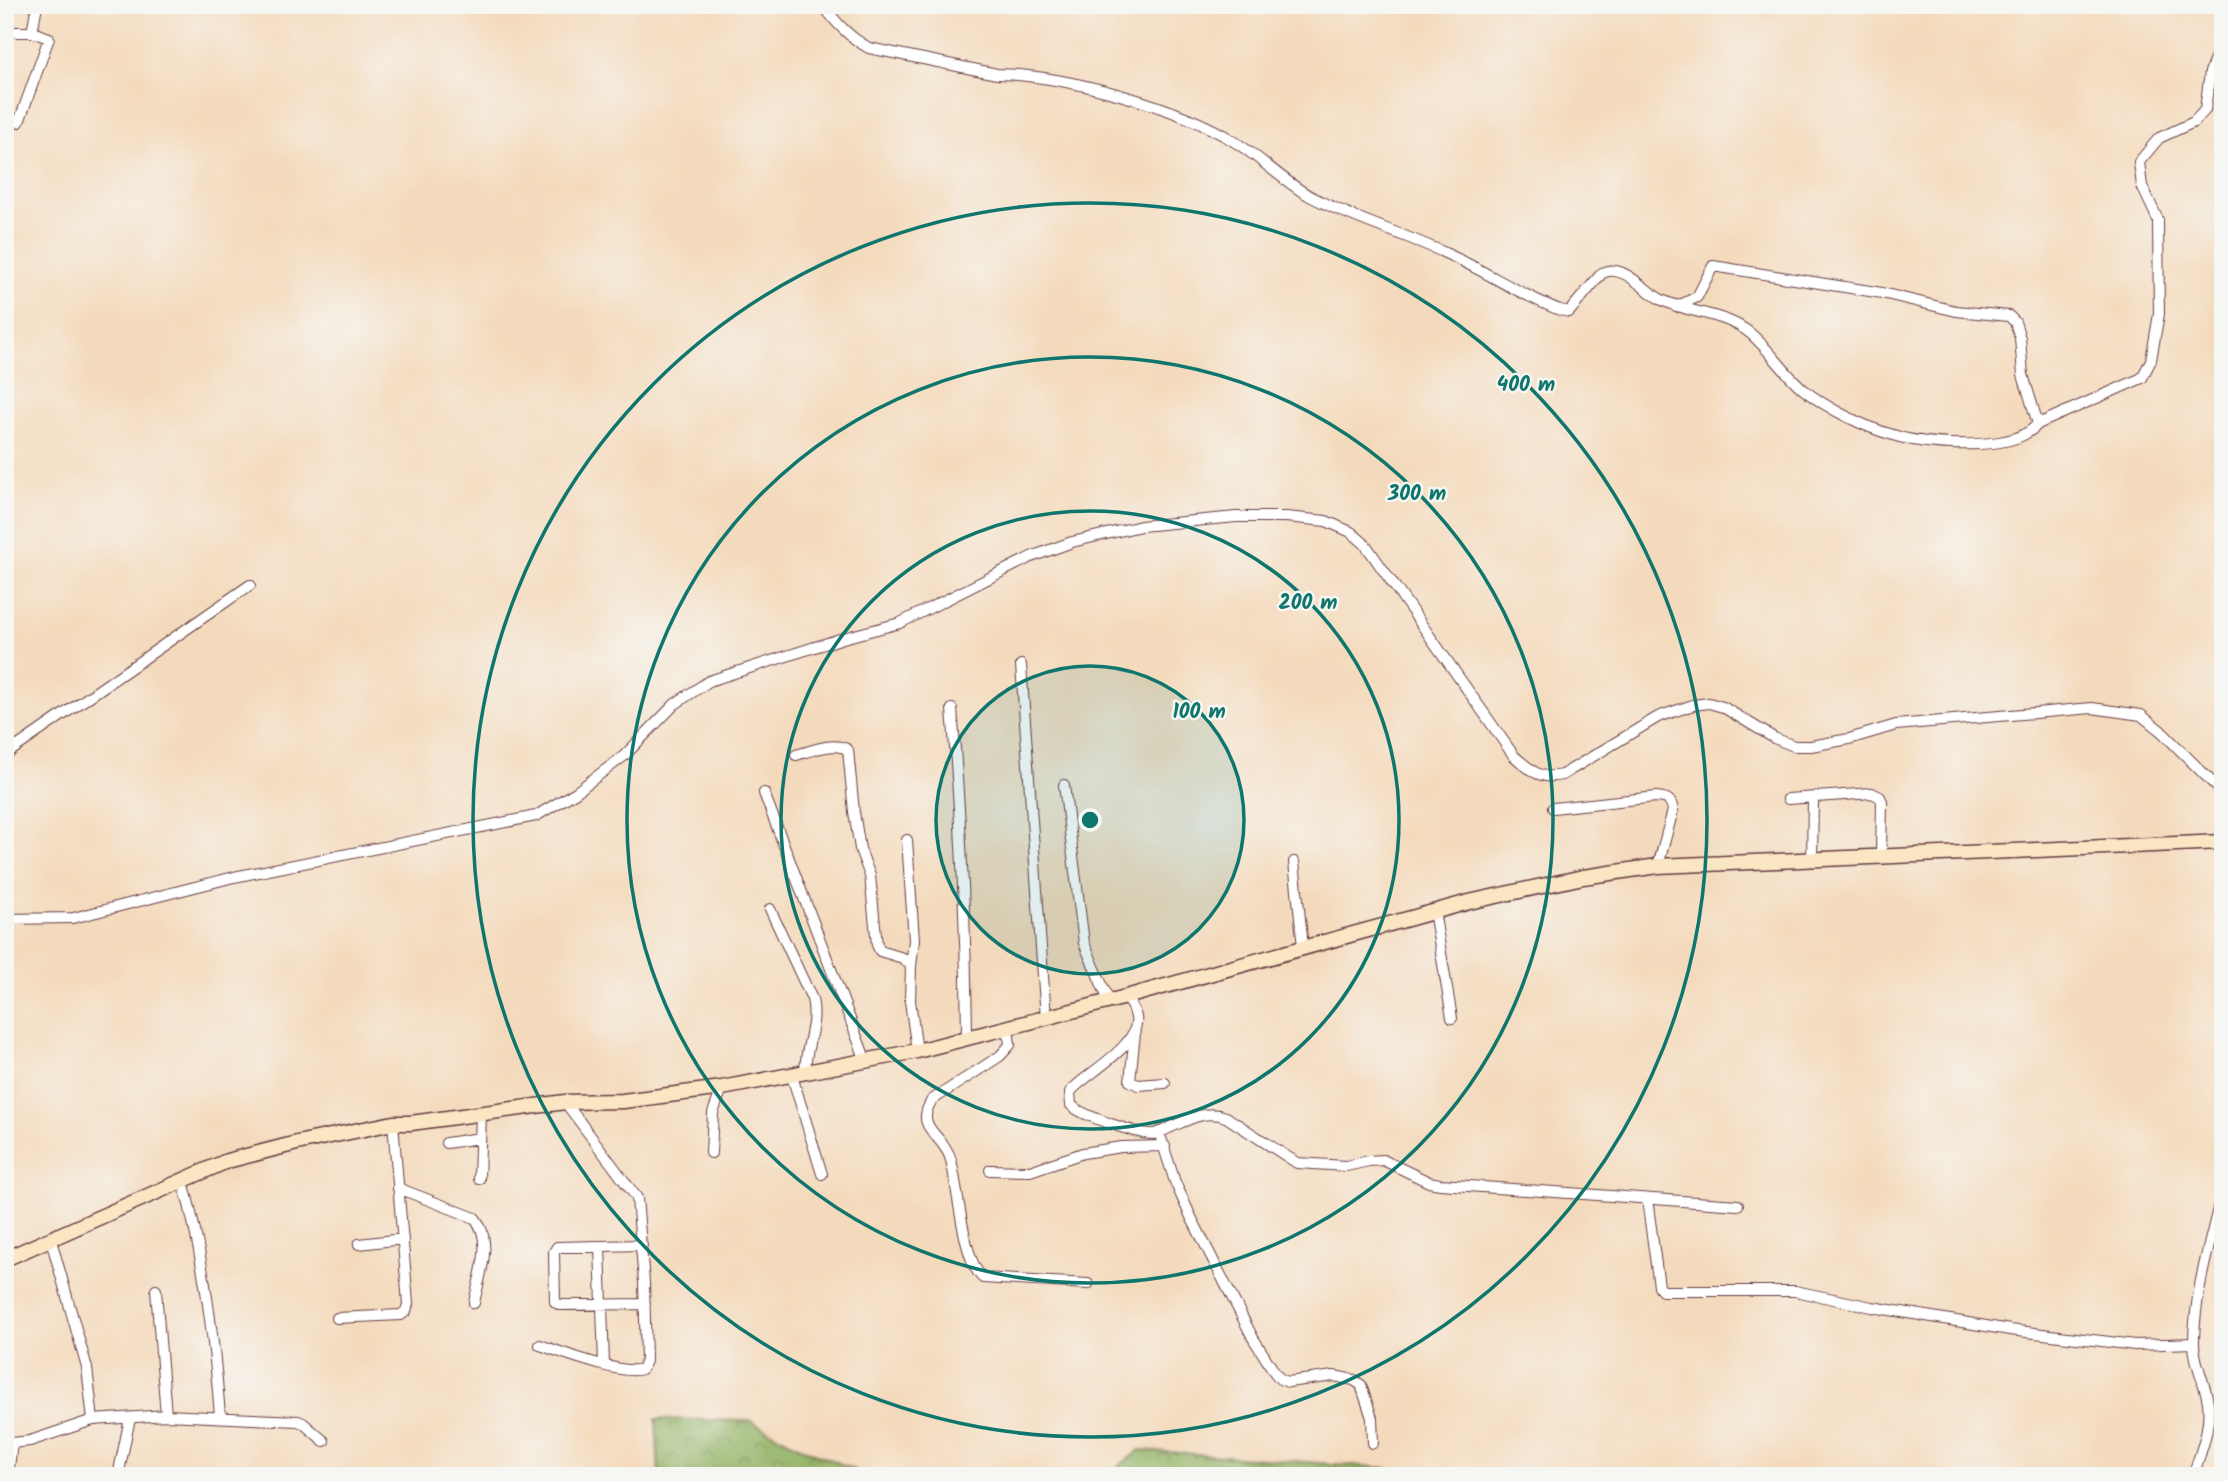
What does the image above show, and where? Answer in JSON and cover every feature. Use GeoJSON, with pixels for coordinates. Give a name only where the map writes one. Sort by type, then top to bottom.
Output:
{"type":"FeatureCollection","features":[{"type":"Feature","properties":{"kind":"main road"},"geometry":{"type":"LineString","coordinates":[[5,1259],[227,1161],[297,1143],[393,1123],[411,1123],[565,1102],[624,1101],[722,1088],[917,1051],[1126,997],[1434,911],[1583,877],[1658,866],[2223,842]]}},
{"type":"Feature","properties":{"kind":"street"},"geometry":{"type":"LineString","coordinates":[[32,32],[37,5]]}},
{"type":"Feature","properties":{"kind":"street"},"geometry":{"type":"LineString","coordinates":[[823,5],[836,24],[852,39],[869,48],[996,74],[1045,78],[1104,91],[1174,113],[1213,129],[1234,141],[1283,179],[1329,206],[1444,252],[1559,310],[1569,312],[1602,273],[1608,270],[1618,271],[1636,280],[1654,296],[1676,307],[1731,321],[1751,334],[1802,388],[1818,400],[1862,423],[1893,436],[1925,442],[1962,444],[2000,441],[2025,435],[2038,424],[2142,378],[2151,360],[2159,314],[2158,219],[2142,186],[2139,162],[2159,138],[2194,122],[2205,110],[2210,72],[2223,38]]}},
{"type":"Feature","properties":{"kind":"street"},"geometry":{"type":"LineString","coordinates":[[5,32],[32,32],[49,38],[19,122]]}},
{"type":"Feature","properties":{"kind":"street"},"geometry":{"type":"LineString","coordinates":[[1676,307],[1697,297],[1713,266],[1882,293],[1956,312],[2008,316],[2015,322],[2020,338],[2023,375],[2038,424]]}},
{"type":"Feature","properties":{"kind":"street"},"geometry":{"type":"LineString","coordinates":[[5,919],[73,918],[234,877],[536,816],[576,792],[624,756],[675,704],[709,681],[843,638],[900,623],[1031,557],[1072,542],[1141,526],[1236,517],[1286,517],[1326,521],[1351,532],[1365,544],[1514,756],[1536,775],[1550,778],[1562,775],[1658,717],[1709,703],[1723,707],[1774,738],[1794,746],[1811,747],[1896,725],[2092,708],[2141,715],[2223,793]]}},
{"type":"Feature","properties":{"kind":"street"},"geometry":{"type":"LineString","coordinates":[[5,755],[250,585]]}},
{"type":"Feature","properties":{"kind":"street"},"geometry":{"type":"LineString","coordinates":[[1021,665],[1046,1018]]}},
{"type":"Feature","properties":{"kind":"street"},"geometry":{"type":"LineString","coordinates":[[952,709],[962,836],[967,1038]]}},
{"type":"Feature","properties":{"kind":"street"},"geometry":{"type":"LineString","coordinates":[[796,755],[834,746],[842,746],[848,750],[860,849],[870,876],[877,945],[880,951],[903,958],[911,966]]}},
{"type":"Feature","properties":{"kind":"street"},"geometry":{"type":"LineString","coordinates":[[1064,785],[1084,943],[1109,1001]]}},
{"type":"Feature","properties":{"kind":"street"},"geometry":{"type":"LineString","coordinates":[[764,793],[866,1061]]}},
{"type":"Feature","properties":{"kind":"street"},"geometry":{"type":"LineString","coordinates":[[1788,799],[1872,793],[1880,797],[1881,856]]}},
{"type":"Feature","properties":{"kind":"street"},"geometry":{"type":"LineString","coordinates":[[1553,808],[1667,798],[1673,810],[1658,866]]}},
{"type":"Feature","properties":{"kind":"street"},"geometry":{"type":"LineString","coordinates":[[1812,861],[1813,798]]}},
{"type":"Feature","properties":{"kind":"street"},"geometry":{"type":"LineString","coordinates":[[907,840],[914,940],[910,1000],[917,1051]]}},
{"type":"Feature","properties":{"kind":"street"},"geometry":{"type":"LineString","coordinates":[[1294,862],[1303,947]]}},
{"type":"Feature","properties":{"kind":"street"},"geometry":{"type":"LineString","coordinates":[[770,909],[812,999],[815,1013],[799,1074],[822,1174]]}},
{"type":"Feature","properties":{"kind":"street"},"geometry":{"type":"LineString","coordinates":[[1434,911],[1452,1018]]}},
{"type":"Feature","properties":{"kind":"street"},"geometry":{"type":"LineString","coordinates":[[1126,997],[1136,1016],[1130,1081],[1138,1085],[1165,1083]]}},
{"type":"Feature","properties":{"kind":"street"},"geometry":{"type":"LineString","coordinates":[[1136,1025],[1121,1050],[1070,1092],[1071,1105],[1078,1112],[1152,1134],[1186,1120],[1215,1113],[1226,1117],[1297,1163],[1346,1166],[1383,1160],[1429,1182],[1440,1184],[1738,1205]]}},
{"type":"Feature","properties":{"kind":"street"},"geometry":{"type":"LineString","coordinates":[[1008,1027],[1010,1045],[1000,1056],[932,1100],[925,1120],[950,1155],[967,1245],[977,1273],[983,1278],[1088,1284]]}},
{"type":"Feature","properties":{"kind":"street"},"geometry":{"type":"LineString","coordinates":[[711,1153],[713,1113],[722,1088]]}},
{"type":"Feature","properties":{"kind":"street"},"geometry":{"type":"LineString","coordinates":[[540,1345],[604,1365],[636,1371],[642,1368],[646,1361],[642,1245],[637,1198],[565,1102]]}},
{"type":"Feature","properties":{"kind":"street"},"geometry":{"type":"LineString","coordinates":[[479,1180],[481,1113]]}},
{"type":"Feature","properties":{"kind":"street"},"geometry":{"type":"LineString","coordinates":[[337,1318],[401,1315],[406,1311],[408,1304],[393,1123]]}},
{"type":"Feature","properties":{"kind":"street"},"geometry":{"type":"LineString","coordinates":[[1159,1132],[1175,1182],[1191,1217],[1252,1338],[1275,1373],[1288,1382],[1334,1376],[1354,1380],[1361,1385],[1372,1418],[1373,1443]]}},
{"type":"Feature","properties":{"kind":"street"},"geometry":{"type":"LineString","coordinates":[[446,1143],[480,1138]]}},
{"type":"Feature","properties":{"kind":"street"},"geometry":{"type":"LineString","coordinates":[[990,1170],[1030,1171],[1083,1153],[1121,1147],[1165,1146]]}},
{"type":"Feature","properties":{"kind":"street"},"geometry":{"type":"LineString","coordinates":[[183,1181],[197,1233],[215,1355],[220,1416]]}},
{"type":"Feature","properties":{"kind":"street"},"geometry":{"type":"LineString","coordinates":[[2193,1476],[2208,1417],[2208,1400],[2194,1343],[2199,1283],[2223,1187]]}},
{"type":"Feature","properties":{"kind":"street"},"geometry":{"type":"LineString","coordinates":[[398,1188],[475,1218],[482,1227],[485,1250],[474,1303]]}},
{"type":"Feature","properties":{"kind":"street"},"geometry":{"type":"LineString","coordinates":[[1647,1199],[1659,1286],[1662,1291],[1795,1291],[2010,1330],[2135,1345],[2194,1343]]}},
{"type":"Feature","properties":{"kind":"street"},"geometry":{"type":"LineString","coordinates":[[359,1244],[403,1239]]}},
{"type":"Feature","properties":{"kind":"street"},"geometry":{"type":"LineString","coordinates":[[51,1240],[87,1368],[93,1420]]}},
{"type":"Feature","properties":{"kind":"street"},"geometry":{"type":"LineString","coordinates":[[600,1245],[604,1365]]}},
{"type":"Feature","properties":{"kind":"street"},"geometry":{"type":"LineString","coordinates":[[642,1245],[557,1247],[554,1252],[554,1292],[555,1302],[560,1305],[645,1304]]}},
{"type":"Feature","properties":{"kind":"street"},"geometry":{"type":"LineString","coordinates":[[156,1290],[166,1415]]}},
{"type":"Feature","properties":{"kind":"street"},"geometry":{"type":"LineString","coordinates":[[8,1476],[9,1442],[30,1441],[93,1420],[166,1415],[298,1421],[324,1441]]}},
{"type":"Feature","properties":{"kind":"street"},"geometry":{"type":"LineString","coordinates":[[118,1476],[130,1418]]}},
{"type":"Feature","properties":{"kind":"green space"},"geometry":{"type":"Polygon","coordinates":[[[656,1419],[750,1421],[796,1445],[868,1476],[659,1476],[656,1419]]]}},
{"type":"Feature","properties":{"kind":"green space"},"geometry":{"type":"Polygon","coordinates":[[[1140,1450],[1387,1468],[1399,1476],[1106,1476],[1140,1450]]]}}]}
